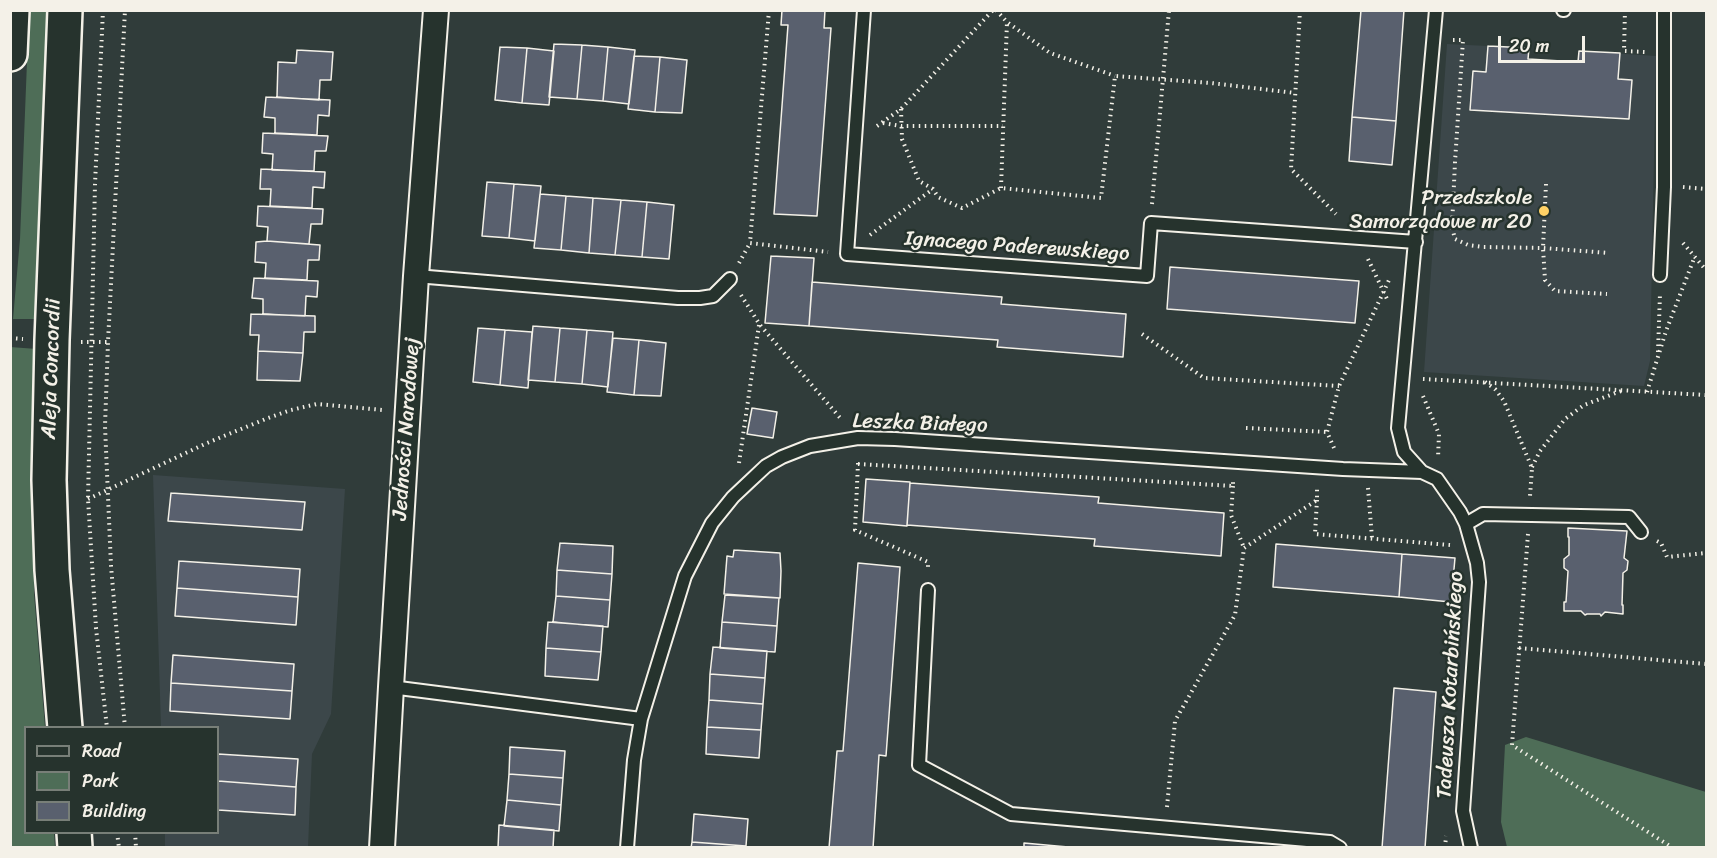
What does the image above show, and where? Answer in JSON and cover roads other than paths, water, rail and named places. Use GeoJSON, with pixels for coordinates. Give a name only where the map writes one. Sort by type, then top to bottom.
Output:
{"type":"FeatureCollection","features":[{"type":"Feature","properties":{"kind":"street"},"geometry":{"type":"LineString","coordinates":[[10,54],[12,10]]}},
{"type":"Feature","properties":{"kind":"street","name":"Aleja Concordii"},"geometry":{"type":"LineString","coordinates":[[65,10],[49,480],[52,570],[65,726]]}},
{"type":"Feature","properties":{"kind":"street","name":"Jedności Narodowej"},"geometry":{"type":"LineString","coordinates":[[382,848],[416,276],[436,10]]}},
{"type":"Feature","properties":{"kind":"lane","name":"Ignacego Paderewskiego"},"geometry":{"type":"LineString","coordinates":[[864,10],[847,254],[1147,276],[1151,223],[1410,242]]}},
{"type":"Feature","properties":{"kind":"lane"},"geometry":{"type":"LineString","coordinates":[[1422,472],[1404,452],[1398,428],[1406,343],[1410,242],[1436,10]]}},
{"type":"Feature","properties":{"kind":"lane"},"geometry":{"type":"LineString","coordinates":[[1660,275],[1664,187],[1664,10]]}},
{"type":"Feature","properties":{"kind":"lane"},"geometry":{"type":"LineString","coordinates":[[416,276],[678,298],[713,296],[730,279]]}},
{"type":"Feature","properties":{"kind":"lane","name":"Leszka Białego"},"geometry":{"type":"LineString","coordinates":[[627,848],[634,760],[641,719],[685,576],[712,523],[734,497],[766,466],[782,457],[810,446],[858,438],[1422,472]]}},
{"type":"Feature","properties":{"kind":"lane","name":"Tadeusza Kotarbińskiego"},"geometry":{"type":"LineString","coordinates":[[1422,472],[1437,479],[1460,512],[1466,524],[1477,563],[1479,582],[1463,811],[1471,848]]}},
{"type":"Feature","properties":{"kind":"lane"},"geometry":{"type":"LineString","coordinates":[[1466,524],[1483,514],[1629,517],[1641,532]]}},
{"type":"Feature","properties":{"kind":"lane"},"geometry":{"type":"LineString","coordinates":[[928,590],[919,765],[1011,814],[1330,842],[1340,848]]}},
{"type":"Feature","properties":{"kind":"lane"},"geometry":{"type":"LineString","coordinates":[[391,687],[641,719]]}},
{"type":"Feature","properties":{"kind":"place","name":"Przedszkole Samorządowe nr 20"},"geometry":{"type":"Point","coordinates":[1544,211]}}]}
